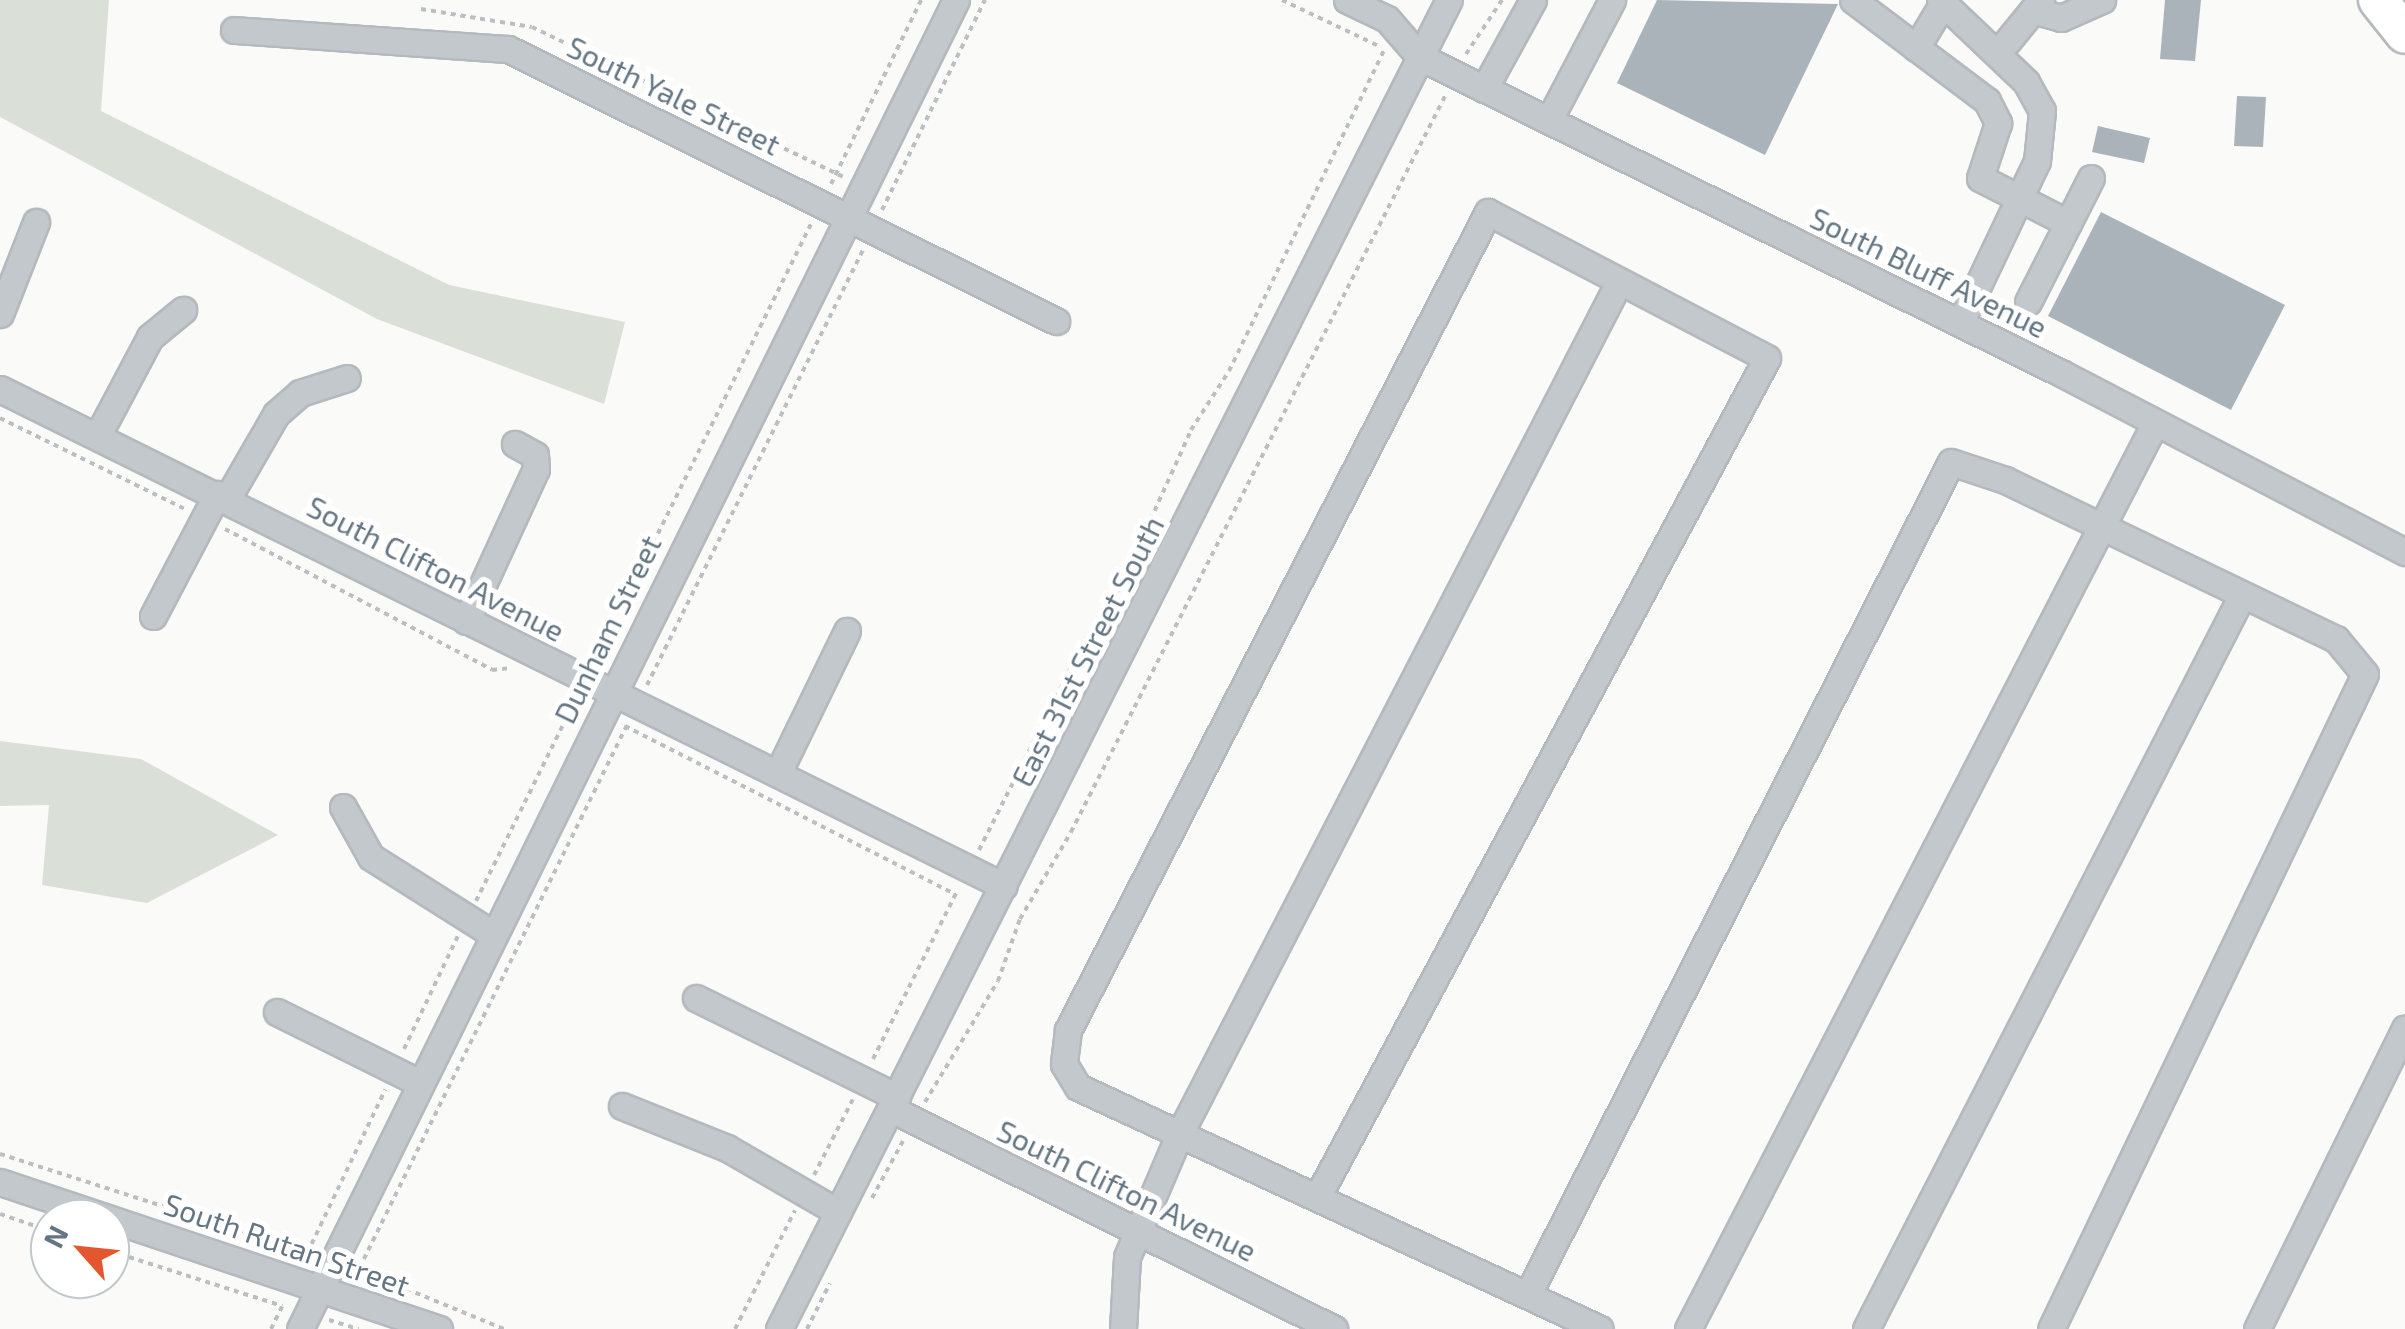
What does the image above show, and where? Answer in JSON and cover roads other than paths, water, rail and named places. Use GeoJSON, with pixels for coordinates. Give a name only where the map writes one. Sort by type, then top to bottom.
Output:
{"type":"FeatureCollection","features":[{"type":"Feature","properties":{"kind":"highway"},"geometry":{"type":"LineString","coordinates":[[2378,0],[2405,34]]}},
{"type":"Feature","properties":{"kind":"street","name":"Dunham Street"},"geometry":{"type":"LineString","coordinates":[[303,1321],[956,0]]}},
{"type":"Feature","properties":{"kind":"street"},"geometry":{"type":"LineString","coordinates":[[1347,0],[1390,39],[1420,57]]}},
{"type":"Feature","properties":{"kind":"street","name":"East 31st Street South"},"geometry":{"type":"LineString","coordinates":[[779,1329],[1448,0]]}},
{"type":"Feature","properties":{"kind":"street"},"geometry":{"type":"LineString","coordinates":[[1484,88],[1533,0]]}},
{"type":"Feature","properties":{"kind":"street"},"geometry":{"type":"LineString","coordinates":[[1549,120],[1612,0]]}},
{"type":"Feature","properties":{"kind":"street"},"geometry":{"type":"LineString","coordinates":[[1997,54],[2037,5],[2061,18],[2102,0]]}},
{"type":"Feature","properties":{"kind":"street"},"geometry":{"type":"LineString","coordinates":[[1916,48],[1941,2],[2026,82],[2042,112],[2043,138],[2022,198],[1960,323]]}},
{"type":"Feature","properties":{"kind":"street"},"geometry":{"type":"LineString","coordinates":[[1864,3],[1988,102],[1998,124],[1980,178],[2068,223]]}},
{"type":"Feature","properties":{"kind":"street","name":"South Yale Street"},"geometry":{"type":"LineString","coordinates":[[234,30],[508,49],[1056,321]]}},
{"type":"Feature","properties":{"kind":"street","name":"South Bluff Avenue"},"geometry":{"type":"LineString","coordinates":[[1420,57],[1960,323],[2405,552]]}},
{"type":"Feature","properties":{"kind":"street"},"geometry":{"type":"LineString","coordinates":[[2028,302],[2091,178]]}},
{"type":"Feature","properties":{"kind":"street"},"geometry":{"type":"LineString","coordinates":[[1319,1194],[1767,358],[1488,212],[1068,1030],[1064,1064],[1078,1087],[1319,1194],[1600,1329]]}},
{"type":"Feature","properties":{"kind":"street"},"geometry":{"type":"LineString","coordinates":[[0,314],[36,222]]}},
{"type":"Feature","properties":{"kind":"street"},"geometry":{"type":"LineString","coordinates":[[1124,1329],[1124,1268],[1179,1134],[1619,282]]}},
{"type":"Feature","properties":{"kind":"street"},"geometry":{"type":"LineString","coordinates":[[98,435],[150,337],[183,310]]}},
{"type":"Feature","properties":{"kind":"street"},"geometry":{"type":"LineString","coordinates":[[152,616],[204,518],[276,414],[300,393],[346,378]]}},
{"type":"Feature","properties":{"kind":"street","name":"South Clifton Avenue"},"geometry":{"type":"LineString","coordinates":[[0,389],[466,621],[632,715],[778,773],[1004,886]]}},
{"type":"Feature","properties":{"kind":"street"},"geometry":{"type":"LineString","coordinates":[[1688,1329],[2155,423]]}},
{"type":"Feature","properties":{"kind":"street"},"geometry":{"type":"LineString","coordinates":[[466,621],[536,469],[534,455],[515,444]]}},
{"type":"Feature","properties":{"kind":"street"},"geometry":{"type":"LineString","coordinates":[[1528,1294],[1951,462],[2006,480],[2099,529],[2336,639],[2365,674],[2051,1329]]}},
{"type":"Feature","properties":{"kind":"street"},"geometry":{"type":"LineString","coordinates":[[1866,1329],[2241,597]]}},
{"type":"Feature","properties":{"kind":"street"},"geometry":{"type":"LineString","coordinates":[[778,773],[847,631]]}},
{"type":"Feature","properties":{"kind":"street"},"geometry":{"type":"LineString","coordinates":[[343,807],[371,856],[493,934]]}},
{"type":"Feature","properties":{"kind":"street","name":"South Clifton Avenue"},"geometry":{"type":"LineString","coordinates":[[696,998],[861,1083],[914,1120],[1334,1329]]}},
{"type":"Feature","properties":{"kind":"street"},"geometry":{"type":"LineString","coordinates":[[278,1012],[420,1084]]}},
{"type":"Feature","properties":{"kind":"street"},"geometry":{"type":"LineString","coordinates":[[2257,1329],[2405,1028]]}},
{"type":"Feature","properties":{"kind":"street"},"geometry":{"type":"LineString","coordinates":[[622,1106],[727,1148],[838,1212]]}},
{"type":"Feature","properties":{"kind":"street","name":"South Rutan Street"},"geometry":{"type":"LineString","coordinates":[[0,1182],[438,1329]]}}]}
